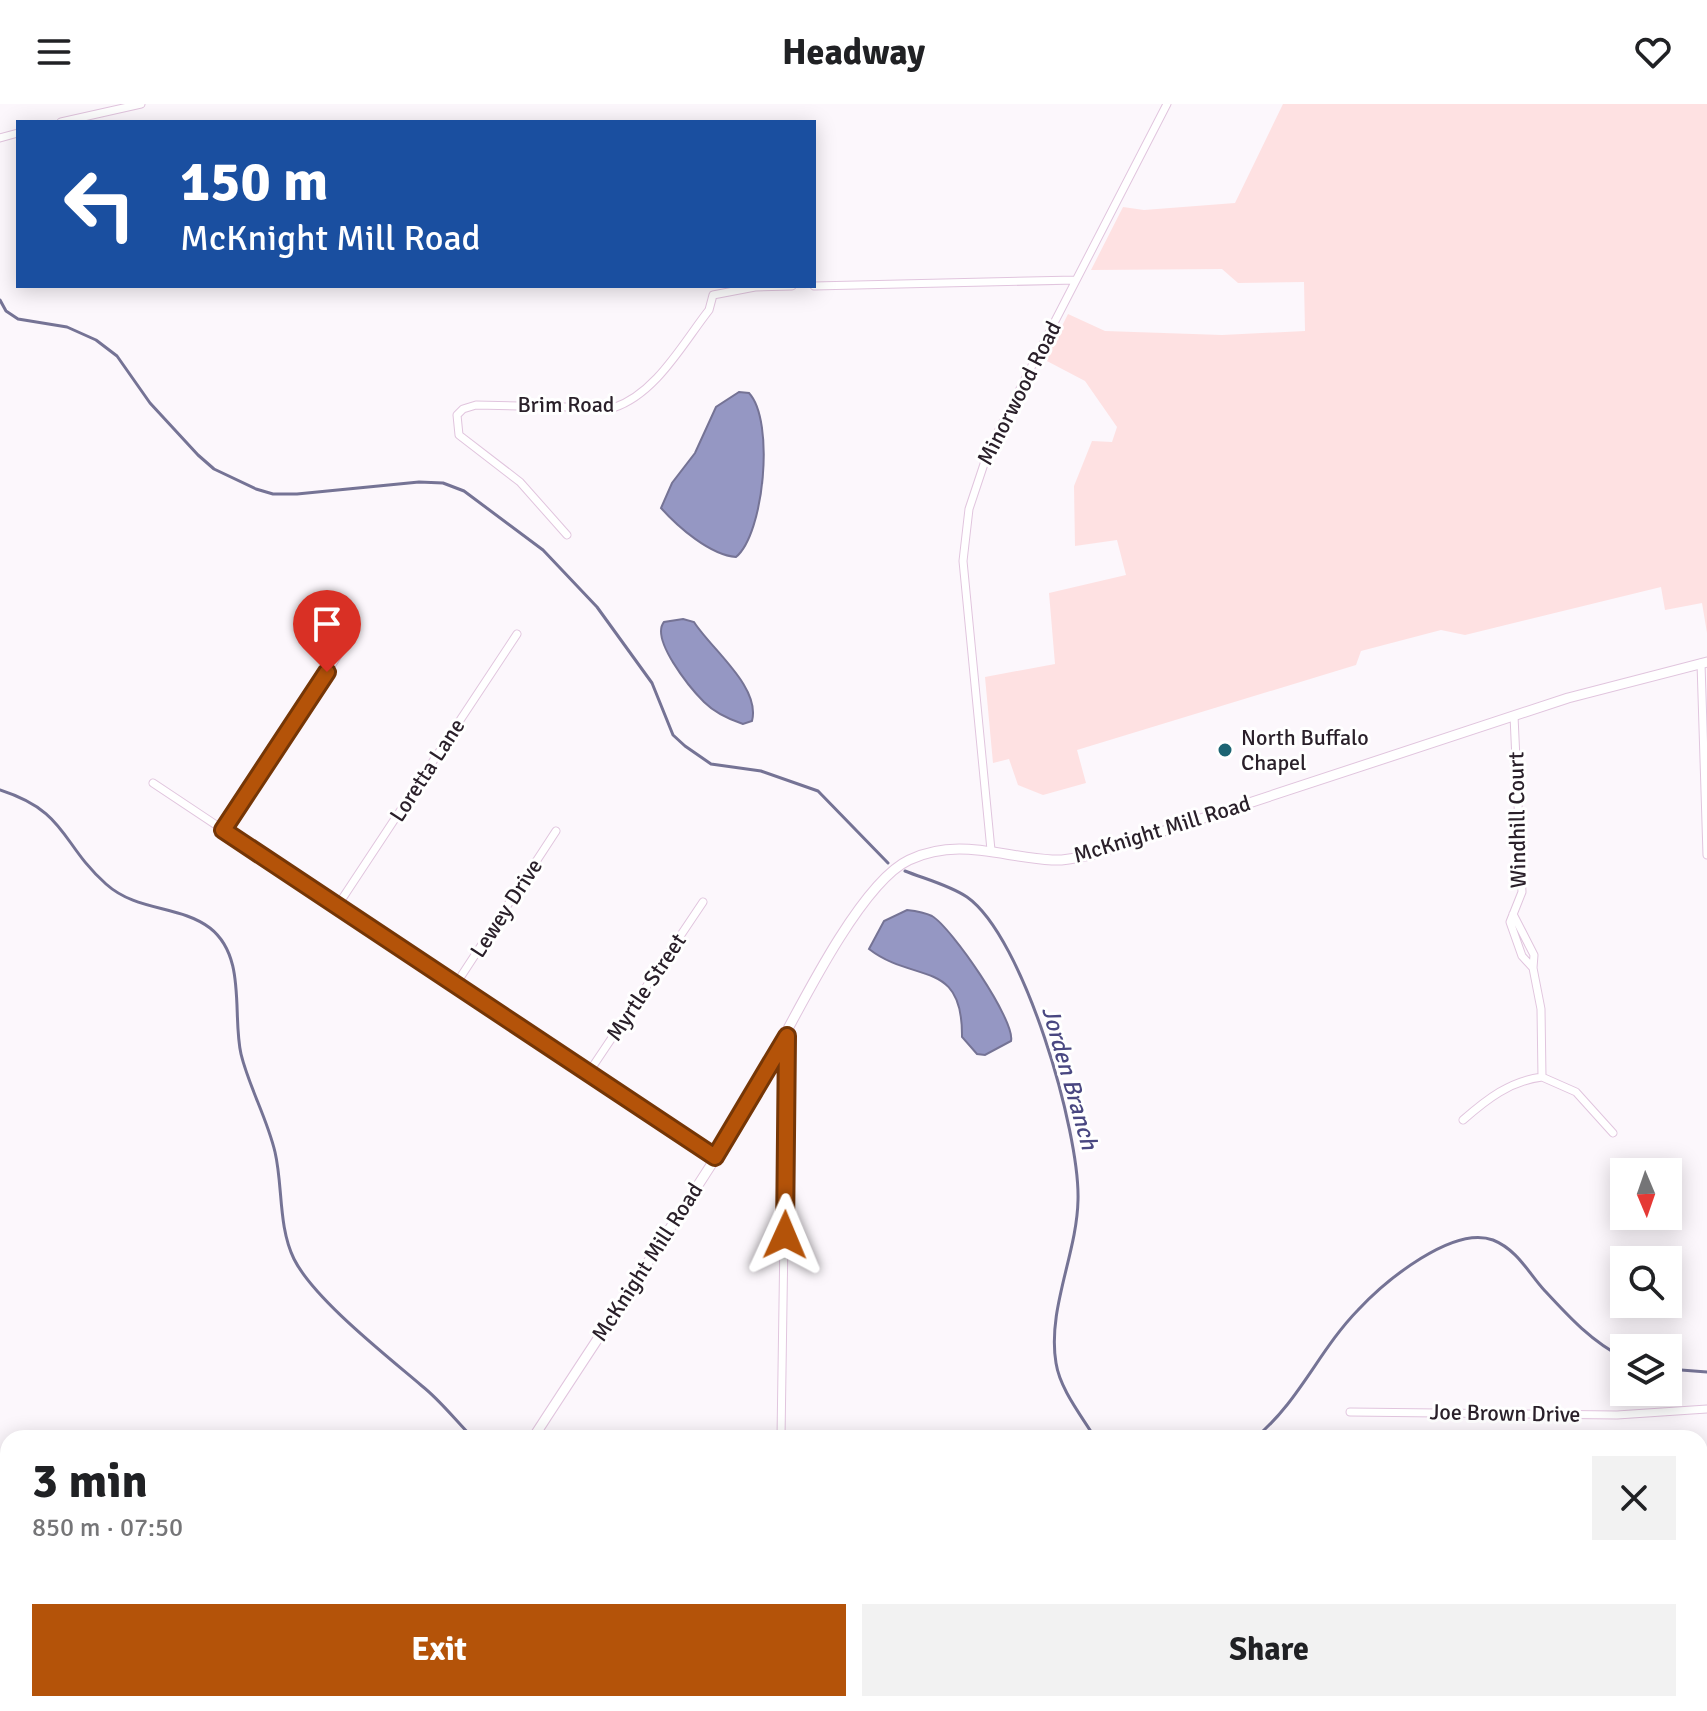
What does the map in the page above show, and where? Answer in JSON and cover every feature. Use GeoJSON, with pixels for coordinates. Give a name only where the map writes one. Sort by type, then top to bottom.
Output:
{"type":"FeatureCollection","features":[{"type":"Feature","properties":{"kind":"street"},"geometry":{"type":"LineString","coordinates":[[70,120],[141,104]]}},
{"type":"Feature","properties":{"kind":"street","name":"Minorwood Road"},"geometry":{"type":"LineString","coordinates":[[991,850],[965,586],[966,529],[974,489],[989,449],[1167,104]]}},
{"type":"Feature","properties":{"kind":"street"},"geometry":{"type":"LineString","coordinates":[[816,286],[1076,280]]}},
{"type":"Feature","properties":{"kind":"street","name":"Brim Road"},"geometry":{"type":"LineString","coordinates":[[567,535],[520,482],[459,435],[457,415],[463,409],[476,405],[613,408],[627,403],[657,376],[709,310],[713,295],[750,288]]}},
{"type":"Feature","properties":{"kind":"street"},"geometry":{"type":"LineString","coordinates":[[223,830],[354,631]]}},
{"type":"Feature","properties":{"kind":"street","name":"Loretta Lane"},"geometry":{"type":"LineString","coordinates":[[338,905],[517,634]]}},
{"type":"Feature","properties":{"kind":"street"},"geometry":{"type":"LineString","coordinates":[[1704,662],[1707,855]]}},
{"type":"Feature","properties":{"kind":"street","name":"McKnight Mill Road"},"geometry":{"type":"LineString","coordinates":[[538,1430],[715,1157],[787,1036],[852,917],[882,879],[905,862],[932,852],[960,848],[1051,860],[1094,854],[1514,716],[1644,676],[1704,662]]}},
{"type":"Feature","properties":{"kind":"street","name":"Windhill Court"},"geometry":{"type":"LineString","coordinates":[[1514,716],[1522,892],[1511,918],[1534,955],[1533,968],[1541,1009],[1542,1077]]}},
{"type":"Feature","properties":{"kind":"street"},"geometry":{"type":"LineString","coordinates":[[153,783],[715,1157]]}},
{"type":"Feature","properties":{"kind":"street","name":"Lewey Drive"},"geometry":{"type":"LineString","coordinates":[[456,984],[556,831]]}},
{"type":"Feature","properties":{"kind":"street","name":"Myrtle Street"},"geometry":{"type":"LineString","coordinates":[[589,1072],[703,902]]}},
{"type":"Feature","properties":{"kind":"street"},"geometry":{"type":"LineString","coordinates":[[781,1430],[787,1036]]}},
{"type":"Feature","properties":{"kind":"street"},"geometry":{"type":"LineString","coordinates":[[1463,1120],[1505,1088],[1523,1079],[1542,1077],[1576,1092],[1613,1133]]}},
{"type":"Feature","properties":{"kind":"street","name":"Joe Brown Drive"},"geometry":{"type":"LineString","coordinates":[[1350,1412],[1617,1415],[1707,1409]]}},
{"type":"Feature","properties":{"kind":"shaded area"},"geometry":{"type":"Polygon","coordinates":[[[1283,104],[1707,104],[1707,633],[1702,603],[1665,610],[1661,587],[1465,635],[1441,630],[1361,651],[1356,665],[1077,750],[1086,783],[1043,795],[1018,785],[1009,759],[993,763],[985,677],[1055,664],[1049,593],[1126,575],[1117,540],[1075,546],[1074,486],[1092,441],[1112,442],[1117,427],[1085,381],[1045,360],[1068,314],[1105,331],[1222,335],[1305,331],[1304,282],[1238,283],[1222,269],[1091,270],[1123,207],[1144,210],[1235,203],[1283,104]]]}},
{"type":"Feature","properties":{"kind":"water"},"geometry":{"type":"Polygon","coordinates":[[[739,392],[749,393],[757,407],[764,451],[763,477],[754,526],[736,557],[705,546],[661,508],[672,483],[695,453],[716,407],[739,392]]]}},
{"type":"Feature","properties":{"kind":"water"},"geometry":{"type":"Polygon","coordinates":[[[683,619],[694,622],[742,682],[753,708],[752,721],[743,724],[717,712],[704,702],[682,675],[667,651],[661,630],[664,622],[683,619]]]}},
{"type":"Feature","properties":{"kind":"water"},"geometry":{"type":"Polygon","coordinates":[[[907,910],[932,916],[953,937],[993,996],[1010,1030],[1011,1041],[985,1055],[977,1054],[962,1037],[960,1012],[954,995],[945,984],[933,976],[886,960],[869,949],[884,921],[907,910]]]}},
{"type":"Feature","properties":{"kind":"waterway","name":"Jorden Branch"},"geometry":{"type":"LineString","coordinates":[[0,300],[6,311],[18,319],[67,327],[96,340],[117,356],[150,403],[198,455],[214,469],[256,489],[273,494],[297,494],[419,482],[443,483],[464,491],[543,550],[597,607],[652,683],[673,735],[685,746],[711,764],[761,771],[818,791],[888,863]]}},
{"type":"Feature","properties":{"kind":"waterway"},"geometry":{"type":"LineString","coordinates":[[0,790],[39,808],[61,830],[91,869],[118,893],[185,915],[210,928],[222,940],[234,970],[241,1054],[275,1152],[285,1233],[294,1259],[334,1309],[429,1392],[465,1430]]}},
{"type":"Feature","properties":{"kind":"waterway","name":"Jorden Branch"},"geometry":{"type":"LineString","coordinates":[[905,871],[967,897],[988,919],[1009,952],[1045,1038],[1070,1130],[1078,1200],[1056,1322],[1056,1363],[1066,1392],[1090,1430]]}},
{"type":"Feature","properties":{"kind":"waterway","name":"Jorden Branch"},"geometry":{"type":"LineString","coordinates":[[1264,1430],[1297,1392],[1344,1326],[1370,1298],[1421,1258],[1459,1241],[1477,1238],[1502,1244],[1572,1319],[1610,1349]]}},
{"type":"Feature","properties":{"kind":"waterway","name":"Jorden Branch"},"geometry":{"type":"LineString","coordinates":[[1682,1370],[1707,1372]]}},
{"type":"Feature","properties":{"kind":"place","name":"North Buffalo Chapel"},"geometry":{"type":"Point","coordinates":[1225,750]}},
{"type":"Feature","properties":{"kind":"route"},"geometry":{"type":"LineString","coordinates":[[327,672],[281,737],[223,830],[715,1157],[787,1036],[785,1235]]}}]}
